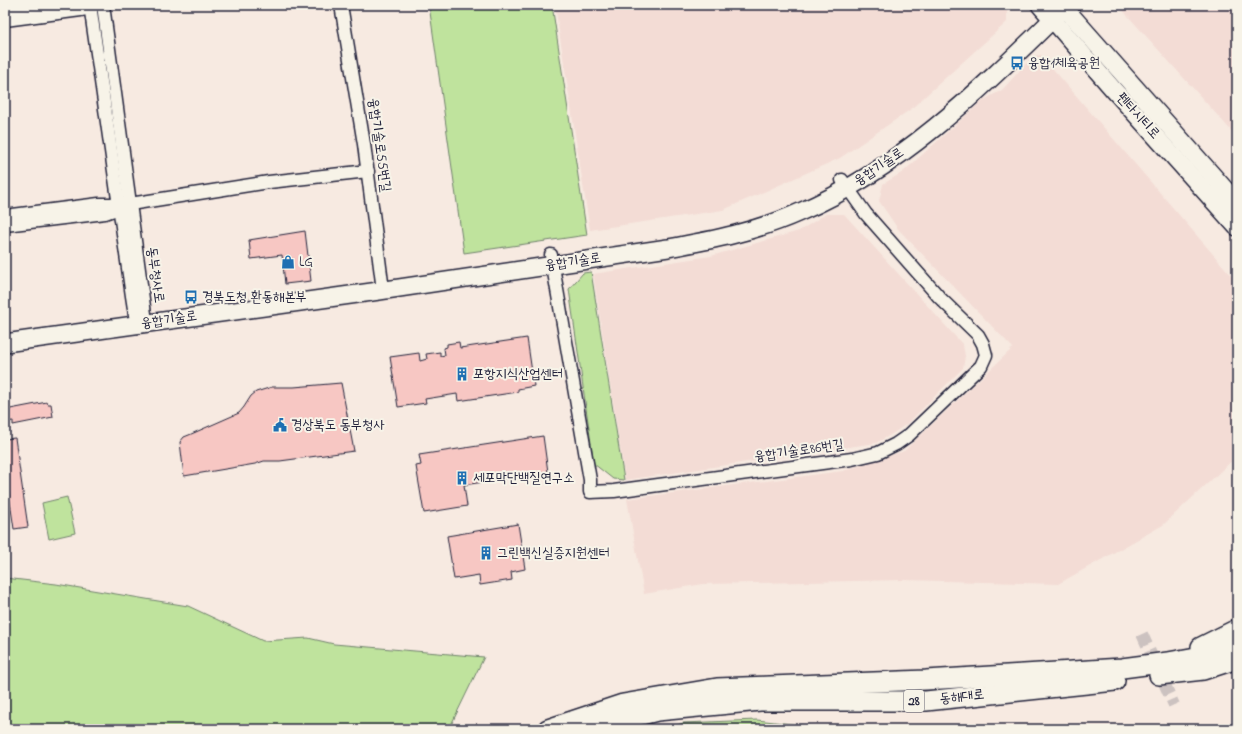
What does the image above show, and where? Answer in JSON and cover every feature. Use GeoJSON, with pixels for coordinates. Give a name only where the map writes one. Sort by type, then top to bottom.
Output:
{"type":"FeatureCollection","features":[{"type":"Feature","properties":{"kind":"main road"},"geometry":{"type":"LineString","coordinates":[[1139,666],[1172,657],[1208,644],[1237,629]]}},
{"type":"Feature","properties":{"kind":"main road"},"geometry":{"type":"LineString","coordinates":[[548,729],[622,704],[717,688],[926,680],[1122,668],[1207,655],[1237,646]]}},
{"type":"Feature","properties":{"kind":"main road","name":"동해대로"},"geometry":{"type":"LineString","coordinates":[[590,729],[602,724],[657,711],[760,701],[926,701],[1203,670],[1237,659]]}},
{"type":"Feature","properties":{"kind":"main road"},"geometry":{"type":"LineString","coordinates":[[1120,680],[1219,674],[1237,671]]}},
{"type":"Feature","properties":{"kind":"street"},"geometry":{"type":"LineString","coordinates":[[5,11],[51,5]]}},
{"type":"Feature","properties":{"kind":"street","name":"융합기술로55번길"},"geometry":{"type":"LineString","coordinates":[[341,5],[368,171],[382,285]]}},
{"type":"Feature","properties":{"kind":"street"},"geometry":{"type":"LineString","coordinates":[[5,20],[95,6]]}},
{"type":"Feature","properties":{"kind":"street","name":"동부청사로"},"geometry":{"type":"LineString","coordinates":[[95,6],[123,206],[141,317]]}},
{"type":"Feature","properties":{"kind":"street","name":"융합기술로"},"geometry":{"type":"LineString","coordinates":[[5,333],[141,317],[382,285],[552,260],[725,226],[762,216],[874,172],[927,134],[986,82],[1055,8]]}},
{"type":"Feature","properties":{"kind":"street","name":"펜타시티로"},"geometry":{"type":"LineString","coordinates":[[1055,8],[1237,203]]}},
{"type":"Feature","properties":{"kind":"street","name":"펜타시티로"},"geometry":{"type":"LineString","coordinates":[[1055,8],[1237,227]]}},
{"type":"Feature","properties":{"kind":"street"},"geometry":{"type":"LineString","coordinates":[[5,226],[105,213],[123,206],[269,182],[368,171]]}},
{"type":"Feature","properties":{"kind":"street","name":"융합기술로86번길"},"geometry":{"type":"LineString","coordinates":[[552,260],[590,480],[590,492],[622,490],[852,459],[878,453],[910,435],[981,366],[986,355],[983,344],[978,335],[940,298],[866,214],[845,184]]}},
{"type":"Feature","properties":{"kind":"street"},"geometry":{"type":"LineString","coordinates":[[5,216],[100,204],[123,206]]}},
{"type":"Feature","properties":{"kind":"street","name":"융합기술로"},"geometry":{"type":"LineString","coordinates":[[5,343],[99,331],[141,317]]}},
{"type":"Feature","properties":{"kind":"shaded area"},"geometry":{"type":"Polygon","coordinates":[[[555,5],[1007,5],[1007,22],[911,109],[840,158],[723,210],[590,230],[555,5]]]}},
{"type":"Feature","properties":{"kind":"shaded area"},"geometry":{"type":"Polygon","coordinates":[[[1118,5],[1237,5],[1237,137],[1118,5]]]}},
{"type":"Feature","properties":{"kind":"shaded area"},"geometry":{"type":"Polygon","coordinates":[[[1041,55],[1237,282],[1237,456],[1163,525],[1058,584],[904,580],[703,584],[644,594],[627,499],[843,471],[904,451],[1013,348],[898,229],[879,201],[883,184],[903,172],[982,101],[1002,90],[1033,56],[1041,55]]]}},
{"type":"Feature","properties":{"kind":"shaded area"},"geometry":{"type":"Polygon","coordinates":[[[826,214],[844,214],[963,345],[965,356],[963,368],[908,423],[876,443],[625,480],[593,274],[711,256],[799,231],[826,214]]]}},
{"type":"Feature","properties":{"kind":"green space"},"geometry":{"type":"Polygon","coordinates":[[[429,5],[552,5],[587,235],[464,253],[429,5]]]}},
{"type":"Feature","properties":{"kind":"green space"},"geometry":{"type":"Polygon","coordinates":[[[591,272],[624,480],[613,479],[594,464],[569,289],[583,273],[591,272]]]}},
{"type":"Feature","properties":{"kind":"green space"},"geometry":{"type":"Polygon","coordinates":[[[67,497],[75,533],[49,539],[42,503],[67,497]]]}},
{"type":"Feature","properties":{"kind":"green space"},"geometry":{"type":"Polygon","coordinates":[[[5,578],[56,584],[188,606],[263,641],[308,638],[334,644],[484,657],[449,729],[5,729],[5,578]]]}},
{"type":"Feature","properties":{"kind":"green space"},"geometry":{"type":"Polygon","coordinates":[[[757,720],[817,727],[820,729],[667,729],[683,723],[757,720]]]}},
{"type":"Feature","properties":{"kind":"building"},"geometry":{"type":"Polygon","coordinates":[[[305,231],[311,281],[285,284],[282,255],[251,259],[249,240],[305,231]]]}},
{"type":"Feature","properties":{"kind":"building","name":"포항지식산업센터"},"geometry":{"type":"Polygon","coordinates":[[[527,338],[534,386],[518,389],[518,392],[458,401],[457,394],[425,399],[426,403],[398,407],[390,357],[419,353],[420,361],[427,359],[426,354],[440,352],[440,356],[445,355],[444,348],[447,347],[447,344],[459,342],[460,348],[527,338]]]}},
{"type":"Feature","properties":{"kind":"building","name":"경상북도 동부청사"},"geometry":{"type":"Polygon","coordinates":[[[341,383],[354,451],[280,461],[264,461],[255,464],[184,476],[180,442],[184,437],[239,413],[251,396],[256,392],[272,387],[294,387],[341,383]]]}},
{"type":"Feature","properties":{"kind":"building"},"geometry":{"type":"Polygon","coordinates":[[[47,402],[48,404],[51,404],[53,417],[13,425],[13,421],[5,422],[5,410],[47,402]]]}},
{"type":"Feature","properties":{"kind":"building","name":"세포막단백질연구소"},"geometry":{"type":"Polygon","coordinates":[[[543,436],[548,472],[464,485],[467,506],[424,513],[416,466],[421,465],[419,455],[543,436]]]}},
{"type":"Feature","properties":{"kind":"building"},"geometry":{"type":"Polygon","coordinates":[[[15,438],[28,527],[14,529],[5,468],[5,439],[15,438]]]}},
{"type":"Feature","properties":{"kind":"building","name":"그린백신실증지원센터"},"geometry":{"type":"Polygon","coordinates":[[[518,524],[525,569],[511,572],[512,580],[480,585],[479,575],[454,579],[447,536],[518,524]]]}},
{"type":"Feature","properties":{"kind":"tunnel"},"geometry":{"type":"LineString","coordinates":[[1142,634],[1174,705]]}},
{"type":"Feature","properties":{"kind":"place","name":"융합1체육공원"},"geometry":{"type":"Point","coordinates":[1017,63]}},
{"type":"Feature","properties":{"kind":"place","name":"LG"},"geometry":{"type":"Point","coordinates":[288,262]}},
{"type":"Feature","properties":{"kind":"place","name":"경북도청 환동해본부"},"geometry":{"type":"Point","coordinates":[191,297]}},
{"type":"Feature","properties":{"kind":"place","name":"포항지식산업센터"},"geometry":{"type":"Point","coordinates":[462,374]}},
{"type":"Feature","properties":{"kind":"place","name":"경상북도 동부청사"},"geometry":{"type":"Point","coordinates":[280,425]}},
{"type":"Feature","properties":{"kind":"place","name":"세포막단백질연구소"},"geometry":{"type":"Point","coordinates":[462,478]}},
{"type":"Feature","properties":{"kind":"place","name":"그린백신실증지원센터"},"geometry":{"type":"Point","coordinates":[486,553]}}]}
